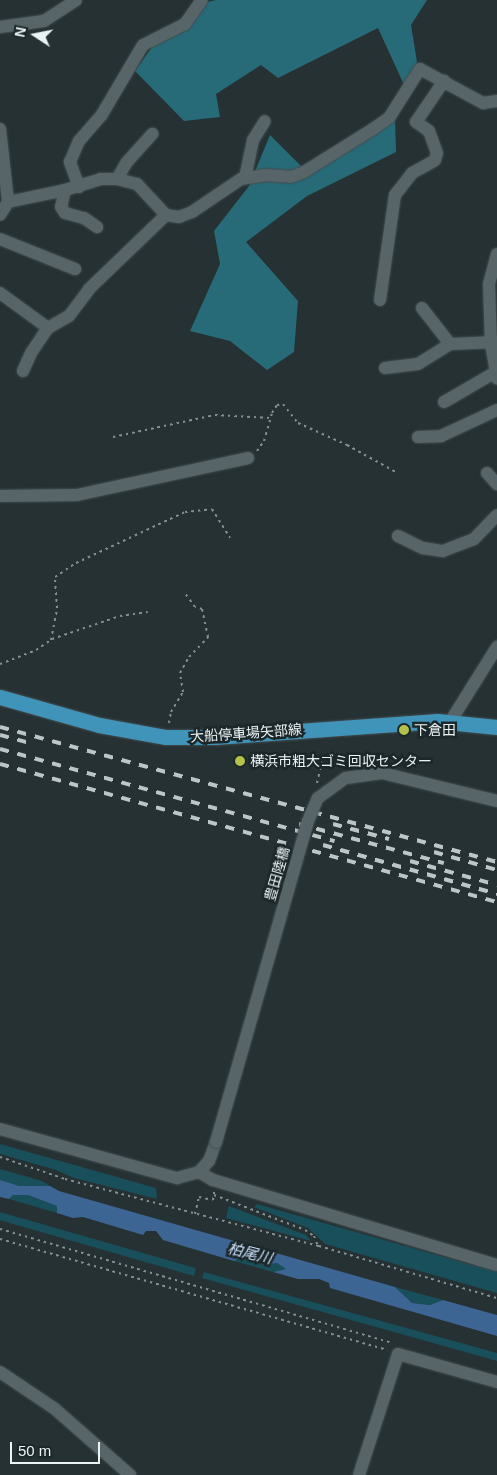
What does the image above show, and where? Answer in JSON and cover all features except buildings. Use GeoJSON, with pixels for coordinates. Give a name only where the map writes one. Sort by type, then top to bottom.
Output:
{"type":"FeatureCollection","features":[{"type":"Feature","properties":{"kind":"main road","name":"大船停車場矢部線"},"geometry":{"type":"LineString","coordinates":[[0,697],[117,729],[166,738],[215,737],[378,723],[450,722],[497,727]]}},
{"type":"Feature","properties":{"kind":"street"},"geometry":{"type":"LineString","coordinates":[[80,187],[70,162],[79,141],[101,116],[143,45],[185,24],[202,0]]}},
{"type":"Feature","properties":{"kind":"street"},"geometry":{"type":"LineString","coordinates":[[0,27],[44,21],[69,1]]}},
{"type":"Feature","properties":{"kind":"street"},"geometry":{"type":"LineString","coordinates":[[8,202],[80,187],[100,179],[117,179],[137,184],[166,215],[179,217],[192,212],[245,178],[265,174],[291,177],[373,130],[394,111],[420,69],[444,80],[483,103],[497,102]]}},
{"type":"Feature","properties":{"kind":"street"},"geometry":{"type":"LineString","coordinates":[[380,300],[395,195],[412,173],[435,160],[437,153],[429,132],[416,122],[444,80]]}},
{"type":"Feature","properties":{"kind":"street"},"geometry":{"type":"LineString","coordinates":[[245,178],[253,140],[265,121]]}},
{"type":"Feature","properties":{"kind":"street"},"geometry":{"type":"LineString","coordinates":[[0,129],[8,202],[0,214]]}},
{"type":"Feature","properties":{"kind":"street"},"geometry":{"type":"LineString","coordinates":[[117,179],[127,162],[152,134]]}},
{"type":"Feature","properties":{"kind":"street"},"geometry":{"type":"LineString","coordinates":[[65,190],[62,207],[65,213],[84,218],[97,226]]}},
{"type":"Feature","properties":{"kind":"street"},"geometry":{"type":"LineString","coordinates":[[23,371],[31,353],[48,328],[69,316],[89,289],[166,215]]}},
{"type":"Feature","properties":{"kind":"street"},"geometry":{"type":"LineString","coordinates":[[0,239],[75,269]]}},
{"type":"Feature","properties":{"kind":"street"},"geometry":{"type":"LineString","coordinates":[[444,402],[496,376],[489,284],[497,254]]}},
{"type":"Feature","properties":{"kind":"street"},"geometry":{"type":"LineString","coordinates":[[0,293],[48,328]]}},
{"type":"Feature","properties":{"kind":"street"},"geometry":{"type":"LineString","coordinates":[[422,308],[450,344]]}},
{"type":"Feature","properties":{"kind":"street"},"geometry":{"type":"LineString","coordinates":[[385,368],[418,364],[450,344],[494,343]]}},
{"type":"Feature","properties":{"kind":"street"},"geometry":{"type":"LineString","coordinates":[[418,437],[441,436],[497,410]]}},
{"type":"Feature","properties":{"kind":"street"},"geometry":{"type":"LineString","coordinates":[[0,496],[77,495],[248,458]]}},
{"type":"Feature","properties":{"kind":"street"},"geometry":{"type":"LineString","coordinates":[[487,473],[497,484]]}},
{"type":"Feature","properties":{"kind":"street"},"geometry":{"type":"LineString","coordinates":[[398,536],[423,548],[443,551],[474,539],[497,515]]}},
{"type":"Feature","properties":{"kind":"street"},"geometry":{"type":"LineString","coordinates":[[450,722],[497,646]]}},
{"type":"Feature","properties":{"kind":"street","name":"豊田陸橋"},"geometry":{"type":"LineString","coordinates":[[199,1172],[209,1161],[216,1142],[308,821],[318,798],[346,778],[382,773],[497,801]]}},
{"type":"Feature","properties":{"kind":"street"},"geometry":{"type":"LineString","coordinates":[[0,1129],[164,1176],[188,1177],[199,1172],[213,1180],[497,1265]]}},
{"type":"Feature","properties":{"kind":"street"},"geometry":{"type":"LineString","coordinates":[[359,1475],[398,1354],[497,1382]]}},
{"type":"Feature","properties":{"kind":"street"},"geometry":{"type":"LineString","coordinates":[[0,1372],[55,1409],[130,1475]]}},
{"type":"Feature","properties":{"kind":"path"},"geometry":{"type":"LineString","coordinates":[[248,458],[264,442],[270,418],[277,405],[283,404],[298,422],[347,445],[396,472]]}},
{"type":"Feature","properties":{"kind":"path"},"geometry":{"type":"LineString","coordinates":[[113,437],[215,415],[270,418]]}},
{"type":"Feature","properties":{"kind":"path"},"geometry":{"type":"LineString","coordinates":[[50,640],[57,608],[55,577],[76,563],[185,512],[212,510],[230,538]]}},
{"type":"Feature","properties":{"kind":"path"},"geometry":{"type":"LineString","coordinates":[[166,738],[171,712],[184,692],[180,673],[189,657],[208,638],[202,609],[195,607],[184,592]]}},
{"type":"Feature","properties":{"kind":"path"},"geometry":{"type":"LineString","coordinates":[[0,664],[36,650],[50,640],[120,616],[148,612]]}},
{"type":"Feature","properties":{"kind":"path"},"geometry":{"type":"LineString","coordinates":[[316,786],[323,756],[330,753]]}},
{"type":"Feature","properties":{"kind":"path"},"geometry":{"type":"LineString","coordinates":[[0,1157],[65,1179],[319,1246],[497,1298]]}},
{"type":"Feature","properties":{"kind":"path"},"geometry":{"type":"LineString","coordinates":[[195,1214],[199,1197],[212,1200],[214,1195],[213,1189]]}},
{"type":"Feature","properties":{"kind":"path"},"geometry":{"type":"LineString","coordinates":[[214,1195],[305,1230],[314,1236],[319,1246]]}},
{"type":"Feature","properties":{"kind":"path"},"geometry":{"type":"LineString","coordinates":[[0,1229],[392,1340]]}},
{"type":"Feature","properties":{"kind":"path"},"geometry":{"type":"LineString","coordinates":[[0,1239],[398,1354]]}},
{"type":"Feature","properties":{"kind":"shaded area"},"geometry":{"type":"Polygon","coordinates":[[[216,0],[427,0],[411,25],[417,62],[405,87],[378,28],[278,78],[261,65],[216,94],[220,117],[184,121],[135,71],[154,44],[207,2],[216,0]]]}},
{"type":"Feature","properties":{"kind":"shaded area"},"geometry":{"type":"Polygon","coordinates":[[[395,118],[396,152],[307,196],[246,242],[298,301],[294,352],[267,370],[230,341],[190,331],[220,264],[214,231],[249,186],[270,135],[301,166],[395,118]]]}},
{"type":"Feature","properties":{"kind":"shaded area"},"geometry":{"type":"Polygon","coordinates":[[[0,1144],[156,1188],[157,1199],[74,1178],[56,1170],[0,1154],[0,1144]]]}},
{"type":"Feature","properties":{"kind":"shaded area"},"geometry":{"type":"Polygon","coordinates":[[[0,1169],[42,1181],[50,1186],[19,1186],[3,1182],[0,1180],[0,1169]]]}},
{"type":"Feature","properties":{"kind":"shaded area"},"geometry":{"type":"Polygon","coordinates":[[[13,1195],[28,1195],[57,1206],[57,1213],[9,1199],[13,1195]]]}},
{"type":"Feature","properties":{"kind":"shaded area"},"geometry":{"type":"Polygon","coordinates":[[[257,1204],[497,1272],[497,1293],[325,1244],[308,1228],[254,1207],[257,1204]]]}},
{"type":"Feature","properties":{"kind":"shaded area"},"geometry":{"type":"Polygon","coordinates":[[[229,1206],[306,1235],[311,1241],[226,1218],[229,1206]]]}},
{"type":"Feature","properties":{"kind":"shaded area"},"geometry":{"type":"Polygon","coordinates":[[[0,1212],[196,1268],[194,1276],[0,1220],[0,1212]]]}},
{"type":"Feature","properties":{"kind":"shaded area"},"geometry":{"type":"Polygon","coordinates":[[[246,1255],[264,1265],[277,1263],[286,1269],[273,1272],[234,1261],[237,1256],[246,1255]]]}},
{"type":"Feature","properties":{"kind":"shaded area"},"geometry":{"type":"Polygon","coordinates":[[[204,1272],[497,1353],[497,1361],[202,1278],[204,1272]]]}},
{"type":"Feature","properties":{"kind":"shaded area"},"geometry":{"type":"Polygon","coordinates":[[[395,1287],[443,1300],[430,1305],[412,1303],[395,1287]]]}},
{"type":"Feature","properties":{"kind":"water","name":"柏尾川"},"geometry":{"type":"Polygon","coordinates":[[[0,1180],[19,1186],[50,1186],[59,1191],[395,1287],[412,1303],[430,1305],[443,1300],[497,1315],[497,1336],[330,1288],[329,1283],[319,1279],[298,1279],[273,1272],[286,1269],[277,1263],[264,1265],[246,1255],[234,1261],[163,1240],[156,1231],[146,1231],[143,1235],[83,1217],[73,1218],[57,1213],[57,1206],[28,1195],[13,1195],[9,1199],[0,1197],[0,1180]]]}},
{"type":"Feature","properties":{"kind":"railway"},"geometry":{"type":"LineString","coordinates":[[0,727],[497,862]]}},
{"type":"Feature","properties":{"kind":"railway"},"geometry":{"type":"LineString","coordinates":[[0,735],[34,744]]}},
{"type":"Feature","properties":{"kind":"railway"},"geometry":{"type":"LineString","coordinates":[[0,749],[335,841]]}},
{"type":"Feature","properties":{"kind":"railway"},"geometry":{"type":"LineString","coordinates":[[0,764],[497,902]]}},
{"type":"Feature","properties":{"kind":"railway"},"geometry":{"type":"LineString","coordinates":[[299,824],[444,863]]}},
{"type":"Feature","properties":{"kind":"railway"},"geometry":{"type":"LineString","coordinates":[[333,824],[389,839]]}},
{"type":"Feature","properties":{"kind":"railway"},"geometry":{"type":"LineString","coordinates":[[323,845],[497,894]]}},
{"type":"Feature","properties":{"kind":"railway"},"geometry":{"type":"LineString","coordinates":[[434,852],[497,870]]}},
{"type":"Feature","properties":{"kind":"railway"},"geometry":{"type":"LineString","coordinates":[[410,861],[497,885]]}},
{"type":"Feature","properties":{"kind":"place","name":"下倉田"},"geometry":{"type":"Point","coordinates":[404,730]}},
{"type":"Feature","properties":{"kind":"place","name":"横浜市粗大ゴミ回収センター"},"geometry":{"type":"Point","coordinates":[240,761]}}]}
